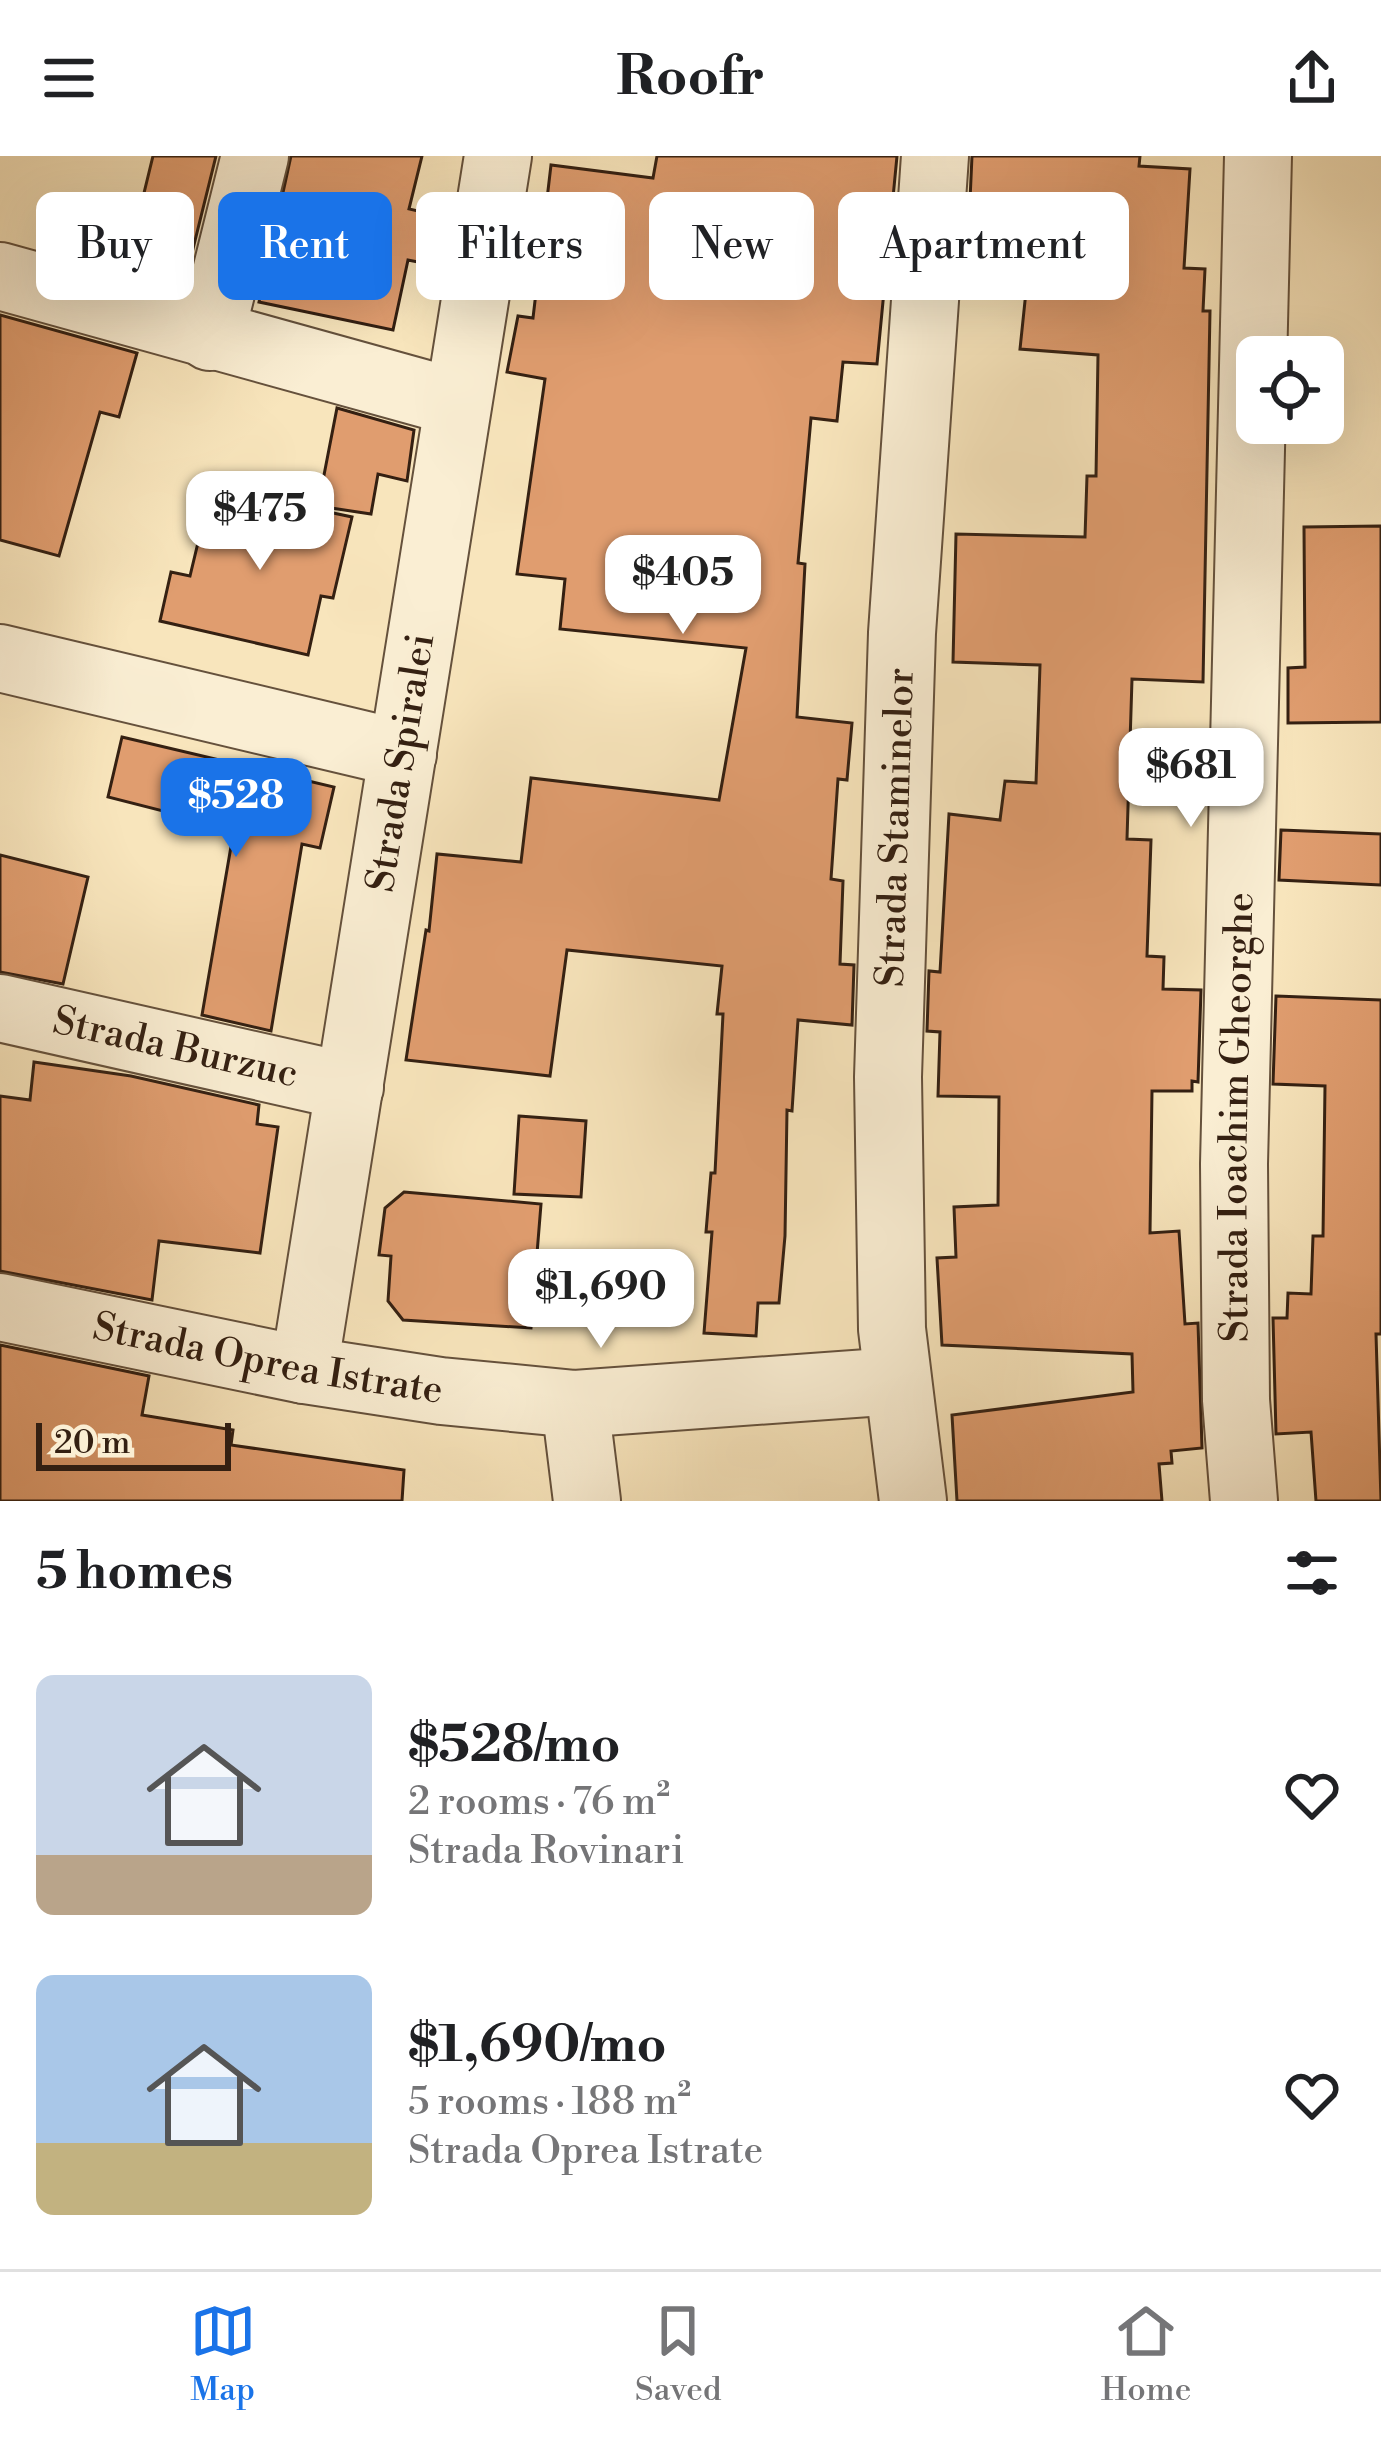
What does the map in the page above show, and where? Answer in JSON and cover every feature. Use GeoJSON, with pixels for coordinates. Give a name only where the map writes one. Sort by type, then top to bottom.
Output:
{"type":"FeatureCollection","features":[{"type":"Feature","properties":{"kind":"street"},"geometry":{"type":"LineString","coordinates":[[210,337],[255,156]]}},
{"type":"Feature","properties":{"kind":"street","name":"Strada Spiralei"},"geometry":{"type":"LineString","coordinates":[[304,1370],[497,156]]}},
{"type":"Feature","properties":{"kind":"street","name":"Strada Staminelor"},"geometry":{"type":"LineString","coordinates":[[913,1501],[896,1382],[888,1077],[901,656],[935,156]]}},
{"type":"Feature","properties":{"kind":"street","name":"Strada Ioachim Gheorghe"},"geometry":{"type":"LineString","coordinates":[[1244,1501],[1236,1400],[1234,1164],[1258,156]]}},
{"type":"Feature","properties":{"kind":"street"},"geometry":{"type":"LineString","coordinates":[[0,276],[458,403]]}},
{"type":"Feature","properties":{"kind":"street"},"geometry":{"type":"LineString","coordinates":[[0,658],[403,754]]}},
{"type":"Feature","properties":{"kind":"street","name":"Strada Burzuc"},"geometry":{"type":"LineString","coordinates":[[0,1008],[350,1088]]}},
{"type":"Feature","properties":{"kind":"street","name":"Strada Oprea Istrate"},"geometry":{"type":"LineString","coordinates":[[0,1306],[304,1370],[441,1391],[575,1404],[896,1382]]}},
{"type":"Feature","properties":{"kind":"street"},"geometry":{"type":"LineString","coordinates":[[575,1404],[587,1501]]}},
{"type":"Feature","properties":{"kind":"building"},"geometry":{"type":"Polygon","coordinates":[[[153,156],[216,156],[194,245],[194,192],[144,192],[153,156]]]}},
{"type":"Feature","properties":{"kind":"building"},"geometry":{"type":"Polygon","coordinates":[[[291,156],[422,156],[409,209],[416,211],[416,262],[408,260],[393,330],[259,302],[392,300],[392,192],[283,192],[291,156]]]}},
{"type":"Feature","properties":{"kind":"building"},"geometry":{"type":"Polygon","coordinates":[[[657,156],[897,156],[894,192],[838,192],[838,300],[883,300],[877,364],[843,362],[837,421],[811,418],[798,563],[805,564],[797,717],[852,723],[847,780],[838,779],[831,879],[843,881],[840,964],[854,965],[852,1025],[798,1020],[792,1111],[787,1110],[779,1303],[758,1303],[756,1336],[704,1333],[722,966],[567,950],[550,1076],[406,1060],[437,854],[521,862],[531,778],[719,800],[746,648],[560,629],[565,579],[517,574],[545,379],[507,372],[518,316],[533,318],[535,300],[625,300],[625,192],[548,192],[551,165],[653,178],[657,156]]]}},
{"type":"Feature","properties":{"kind":"building"},"geometry":{"type":"Polygon","coordinates":[[[972,156],[1140,156],[1139,166],[1190,169],[1184,268],[1205,269],[1203,311],[1210,311],[1203,682],[1132,679],[1127,839],[1151,840],[1147,956],[1164,957],[1163,989],[1201,990],[1198,1082],[1192,1081],[1192,1091],[1152,1091],[1150,1233],[1179,1231],[1185,1324],[1198,1323],[1202,1448],[1171,1451],[1172,1463],[1159,1464],[1162,1501],[957,1501],[952,1415],[1133,1392],[1132,1354],[942,1345],[937,1258],[956,1257],[954,1207],[998,1205],[999,1097],[938,1096],[940,1032],[927,1031],[929,971],[940,972],[949,814],[1000,820],[1005,781],[1036,783],[1040,665],[953,662],[956,534],[1085,537],[1087,476],[1096,476],[1098,355],[1020,349],[1025,300],[1129,300],[1129,192],[970,192],[972,156]]]}},
{"type":"Feature","properties":{"kind":"building"},"geometry":{"type":"Polygon","coordinates":[[[0,315],[137,353],[119,417],[100,412],[59,556],[0,540],[0,315]]]}},
{"type":"Feature","properties":{"kind":"building"},"geometry":{"type":"Polygon","coordinates":[[[337,408],[414,430],[407,481],[378,474],[371,514],[318,506],[337,408]]]}},
{"type":"Feature","properties":{"kind":"building"},"geometry":{"type":"Polygon","coordinates":[[[248,495],[352,517],[333,598],[321,596],[308,655],[160,621],[171,572],[190,576],[208,501],[245,508],[248,495]]]}},
{"type":"Feature","properties":{"kind":"building"},"geometry":{"type":"Polygon","coordinates":[[[1381,526],[1381,722],[1288,723],[1288,668],[1305,667],[1304,527],[1381,526]]]}},
{"type":"Feature","properties":{"kind":"building"},"geometry":{"type":"Polygon","coordinates":[[[122,737],[334,787],[320,848],[302,844],[271,1031],[202,1015],[234,829],[108,797],[122,737]]]}},
{"type":"Feature","properties":{"kind":"building"},"geometry":{"type":"Polygon","coordinates":[[[1281,830],[1381,834],[1381,885],[1279,880],[1281,830]]]}},
{"type":"Feature","properties":{"kind":"building"},"geometry":{"type":"Polygon","coordinates":[[[0,855],[88,877],[63,984],[0,972],[0,855]]]}},
{"type":"Feature","properties":{"kind":"building"},"geometry":{"type":"Polygon","coordinates":[[[1276,996],[1381,1000],[1381,1334],[1376,1334],[1381,1501],[1316,1501],[1311,1432],[1276,1434],[1273,1318],[1287,1318],[1288,1293],[1311,1294],[1313,1236],[1323,1236],[1325,1086],[1273,1084],[1276,996]]]}},
{"type":"Feature","properties":{"kind":"building"},"geometry":{"type":"Polygon","coordinates":[[[34,1062],[131,1076],[259,1105],[257,1124],[278,1127],[260,1253],[159,1241],[152,1300],[0,1271],[0,1096],[30,1100],[34,1062]]]}},
{"type":"Feature","properties":{"kind":"building"},"geometry":{"type":"Polygon","coordinates":[[[519,1116],[586,1121],[581,1197],[514,1194],[519,1116]]]}},
{"type":"Feature","properties":{"kind":"building"},"geometry":{"type":"Polygon","coordinates":[[[404,1192],[541,1204],[531,1328],[403,1320],[388,1301],[391,1256],[379,1255],[385,1208],[404,1192]]]}},
{"type":"Feature","properties":{"kind":"building"},"geometry":{"type":"Polygon","coordinates":[[[0,1345],[149,1376],[142,1415],[233,1430],[231,1445],[404,1470],[402,1501],[0,1501],[0,1345]]]}}]}
